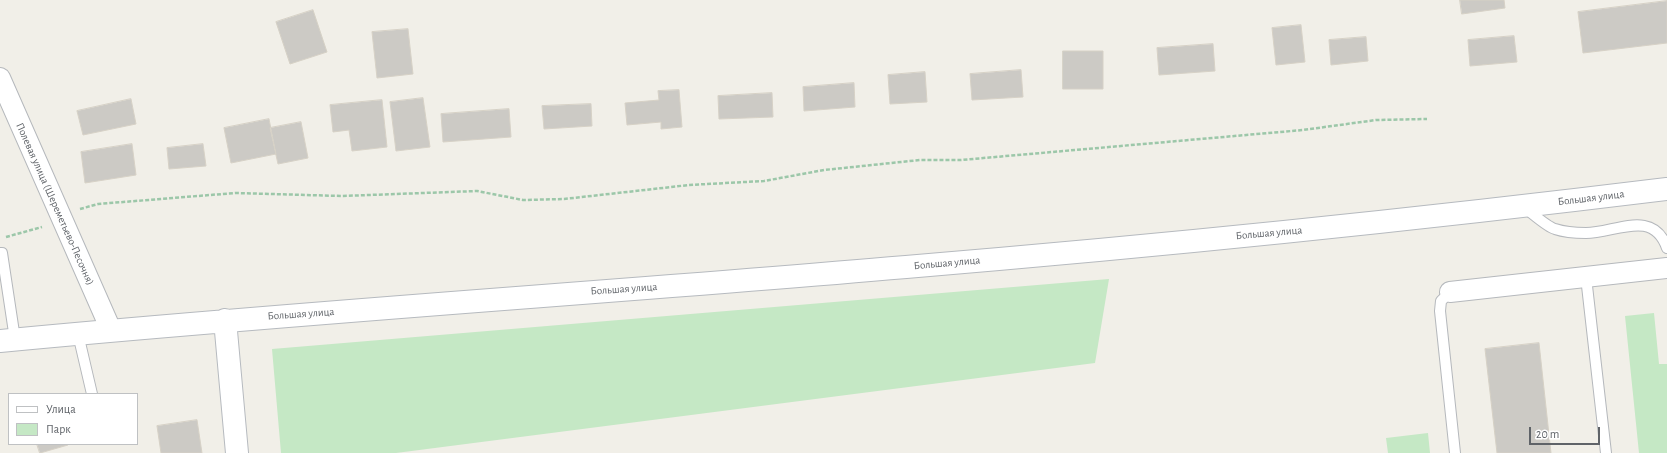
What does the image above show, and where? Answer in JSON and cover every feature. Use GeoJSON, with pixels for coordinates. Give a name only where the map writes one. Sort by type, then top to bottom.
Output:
{"type":"FeatureCollection","features":[{"type":"Feature","properties":{"kind":"street","name":"Полевая улица (Шереметьево-Песочня)"},"geometry":{"type":"LineString","coordinates":[[0,78],[111,330]]}},
{"type":"Feature","properties":{"kind":"street","name":"Большая улица"},"geometry":{"type":"LineString","coordinates":[[8,340],[225,320],[905,267],[1305,230],[1667,189]]}},
{"type":"Feature","properties":{"kind":"street"},"geometry":{"type":"LineString","coordinates":[[1450,292],[1667,268]]}},
{"type":"Feature","properties":{"kind":"street"},"geometry":{"type":"LineString","coordinates":[[225,320],[237,453]]}},
{"type":"Feature","properties":{"kind":"lane"},"geometry":{"type":"LineString","coordinates":[[1523,206],[1553,229],[1586,233],[1640,224],[1656,230],[1664,240],[1667,248]]}},
{"type":"Feature","properties":{"kind":"lane"},"geometry":{"type":"LineString","coordinates":[[0,253],[2,253],[8,340]]}},
{"type":"Feature","properties":{"kind":"lane"},"geometry":{"type":"LineString","coordinates":[[1586,277],[1606,453]]}},
{"type":"Feature","properties":{"kind":"lane"},"geometry":{"type":"LineString","coordinates":[[1450,292],[1441,301],[1440,310],[1455,453]]}},
{"type":"Feature","properties":{"kind":"lane"},"geometry":{"type":"LineString","coordinates":[[78,334],[92,393]]}},
{"type":"Feature","properties":{"kind":"path"},"geometry":{"type":"LineString","coordinates":[[78,210],[98,204],[235,193],[342,196],[477,192],[524,200],[564,199],[690,185],[764,181],[824,170],[920,160],[961,160],[1303,130],[1376,120],[1428,119]]}},
{"type":"Feature","properties":{"kind":"path"},"geometry":{"type":"LineString","coordinates":[[0,238],[46,226]]}},
{"type":"Feature","properties":{"kind":"green space"},"geometry":{"type":"Polygon","coordinates":[[[1109,279],[1095,363],[396,453],[281,453],[272,349],[1109,279]]]}},
{"type":"Feature","properties":{"kind":"green space"},"geometry":{"type":"Polygon","coordinates":[[[1654,313],[1659,364],[1667,364],[1667,453],[1639,453],[1625,316],[1654,313]]]}},
{"type":"Feature","properties":{"kind":"green space"},"geometry":{"type":"Polygon","coordinates":[[[1428,433],[1430,453],[1388,453],[1386,438],[1428,433]]]}},
{"type":"Feature","properties":{"kind":"building"},"geometry":{"type":"Polygon","coordinates":[[[1460,0],[1504,0],[1505,8],[1462,14],[1460,0]]]}},
{"type":"Feature","properties":{"kind":"building"},"geometry":{"type":"Polygon","coordinates":[[[1667,1],[1667,43],[1583,53],[1578,12],[1667,1]]]}},
{"type":"Feature","properties":{"kind":"building"},"geometry":{"type":"Polygon","coordinates":[[[313,10],[327,52],[290,64],[276,22],[313,10]]]}},
{"type":"Feature","properties":{"kind":"building"},"geometry":{"type":"Polygon","coordinates":[[[1301,25],[1305,62],[1276,65],[1272,28],[1301,25]]]}},
{"type":"Feature","properties":{"kind":"building"},"geometry":{"type":"Polygon","coordinates":[[[408,29],[413,74],[377,78],[372,32],[408,29]]]}},
{"type":"Feature","properties":{"kind":"building"},"geometry":{"type":"Polygon","coordinates":[[[1514,36],[1517,62],[1470,66],[1468,40],[1514,36]]]}},
{"type":"Feature","properties":{"kind":"building"},"geometry":{"type":"Polygon","coordinates":[[[1366,37],[1368,61],[1331,65],[1329,40],[1366,37]]]}},
{"type":"Feature","properties":{"kind":"building"},"geometry":{"type":"Polygon","coordinates":[[[1213,44],[1215,71],[1159,75],[1157,48],[1213,44]]]}},
{"type":"Feature","properties":{"kind":"building"},"geometry":{"type":"Polygon","coordinates":[[[1063,51],[1103,51],[1103,89],[1063,89],[1063,51]]]}},
{"type":"Feature","properties":{"kind":"building"},"geometry":{"type":"Polygon","coordinates":[[[1021,70],[1023,97],[972,100],[970,74],[1021,70]]]}},
{"type":"Feature","properties":{"kind":"building"},"geometry":{"type":"Polygon","coordinates":[[[925,72],[927,102],[890,104],[888,75],[925,72]]]}},
{"type":"Feature","properties":{"kind":"building"},"geometry":{"type":"Polygon","coordinates":[[[854,83],[855,107],[804,111],[803,87],[854,83]]]}},
{"type":"Feature","properties":{"kind":"building"},"geometry":{"type":"Polygon","coordinates":[[[679,90],[682,127],[661,129],[661,122],[627,125],[625,103],[659,100],[658,91],[679,90]]]}},
{"type":"Feature","properties":{"kind":"building"},"geometry":{"type":"Polygon","coordinates":[[[772,93],[773,117],[719,119],[718,96],[772,93]]]}},
{"type":"Feature","properties":{"kind":"building"},"geometry":{"type":"Polygon","coordinates":[[[423,98],[430,147],[396,151],[390,102],[423,98]]]}},
{"type":"Feature","properties":{"kind":"building"},"geometry":{"type":"Polygon","coordinates":[[[131,99],[136,124],[83,135],[77,111],[131,99]]]}},
{"type":"Feature","properties":{"kind":"building"},"geometry":{"type":"Polygon","coordinates":[[[382,100],[387,147],[352,151],[349,130],[333,132],[330,105],[382,100]]]}},
{"type":"Feature","properties":{"kind":"building"},"geometry":{"type":"Polygon","coordinates":[[[591,104],[592,126],[544,129],[542,106],[591,104]]]}},
{"type":"Feature","properties":{"kind":"building"},"geometry":{"type":"Polygon","coordinates":[[[509,109],[511,137],[443,142],[441,114],[509,109]]]}},
{"type":"Feature","properties":{"kind":"building"},"geometry":{"type":"Polygon","coordinates":[[[269,119],[276,154],[231,163],[224,128],[269,119]]]}},
{"type":"Feature","properties":{"kind":"building"},"geometry":{"type":"Polygon","coordinates":[[[301,122],[308,158],[278,164],[270,128],[301,122]]]}},
{"type":"Feature","properties":{"kind":"building"},"geometry":{"type":"Polygon","coordinates":[[[132,144],[136,175],[85,183],[81,152],[132,144]]]}},
{"type":"Feature","properties":{"kind":"building"},"geometry":{"type":"Polygon","coordinates":[[[203,144],[206,166],[169,169],[167,148],[203,144]]]}},
{"type":"Feature","properties":{"kind":"building"},"geometry":{"type":"Polygon","coordinates":[[[1539,343],[1551,453],[1497,453],[1485,349],[1539,343]]]}},
{"type":"Feature","properties":{"kind":"building"},"geometry":{"type":"Polygon","coordinates":[[[197,420],[202,453],[161,453],[157,426],[197,420]]]}},
{"type":"Feature","properties":{"kind":"building"},"geometry":{"type":"Polygon","coordinates":[[[37,445],[68,445],[40,453],[37,445]]]}}]}
